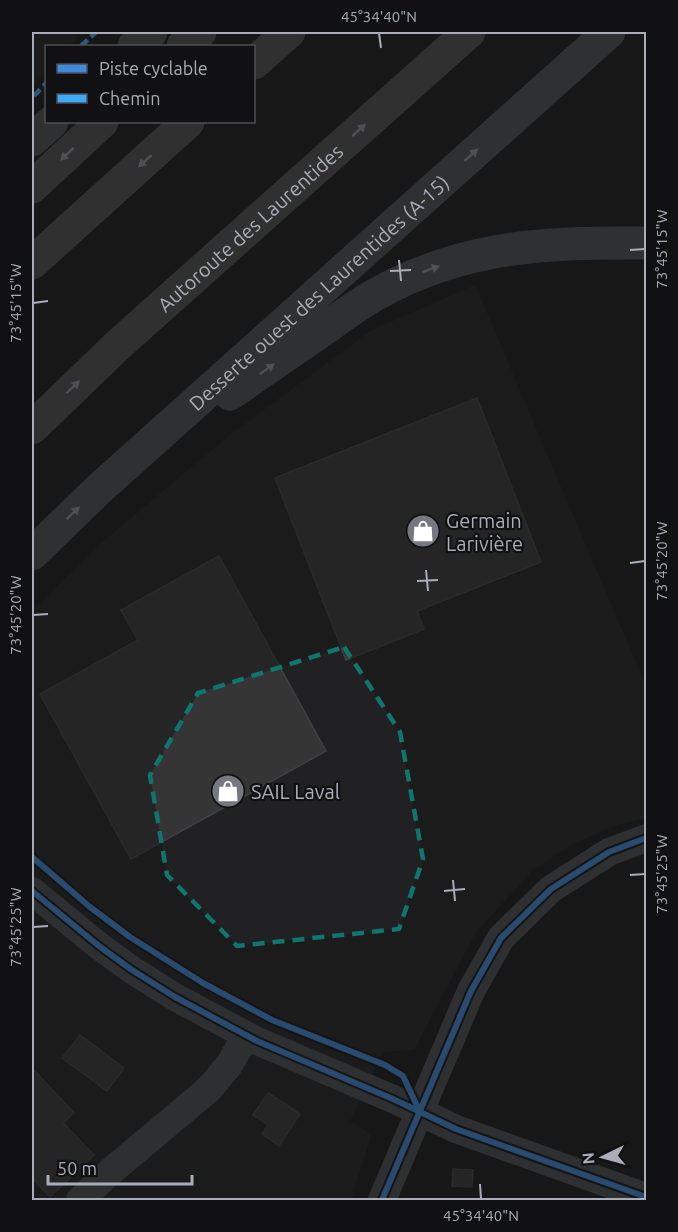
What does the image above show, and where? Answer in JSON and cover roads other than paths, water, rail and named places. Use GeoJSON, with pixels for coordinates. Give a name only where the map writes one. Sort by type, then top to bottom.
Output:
{"type":"FeatureCollection","features":[{"type":"Feature","properties":{"kind":"highway"},"geometry":{"type":"LineString","coordinates":[[184,45],[200,32]]}},
{"type":"Feature","properties":{"kind":"highway"},"geometry":{"type":"LineString","coordinates":[[255,62],[289,32]]}},
{"type":"Feature","properties":{"kind":"highway","name":"Autoroute des Laurentides"},"geometry":{"type":"LineString","coordinates":[[32,428],[118,345],[469,32]]}},
{"type":"Feature","properties":{"kind":"highway"},"geometry":{"type":"LineString","coordinates":[[32,187],[101,123]]}},
{"type":"Feature","properties":{"kind":"highway"},"geometry":{"type":"LineString","coordinates":[[32,263],[187,123]]}},
{"type":"Feature","properties":{"kind":"main road"},"geometry":{"type":"LineString","coordinates":[[110,45],[118,32]]}},
{"type":"Feature","properties":{"kind":"main road"},"geometry":{"type":"LineString","coordinates":[[135,45],[151,32]]}},
{"type":"Feature","properties":{"kind":"main road","name":"Desserte ouest des Laurentides (A-15)"},"geometry":{"type":"LineString","coordinates":[[32,554],[115,474],[609,32]]}},
{"type":"Feature","properties":{"kind":"main road"},"geometry":{"type":"LineString","coordinates":[[32,140],[50,123]]}},
{"type":"Feature","properties":{"kind":"main road"},"geometry":{"type":"LineString","coordinates":[[115,474],[360,304],[416,275],[468,257],[516,248],[567,243],[646,243]]}},
{"type":"Feature","properties":{"kind":"street"},"geometry":{"type":"LineString","coordinates":[[382,1200],[478,977],[501,938],[551,889],[609,852],[646,838]]}},
{"type":"Feature","properties":{"kind":"street"},"geometry":{"type":"LineString","coordinates":[[32,891],[132,970],[246,1036],[456,1129],[646,1197]]}},
{"type":"Feature","properties":{"kind":"street"},"geometry":{"type":"LineString","coordinates":[[80,1200],[208,1089],[229,1065],[246,1036]]}},
{"type":"Feature","properties":{"kind":"place","name":"Germain Larivière"},"geometry":{"type":"Point","coordinates":[423,531]}},
{"type":"Feature","properties":{"kind":"place","name":"SAIL Laval"},"geometry":{"type":"Point","coordinates":[228,791]}}]}
